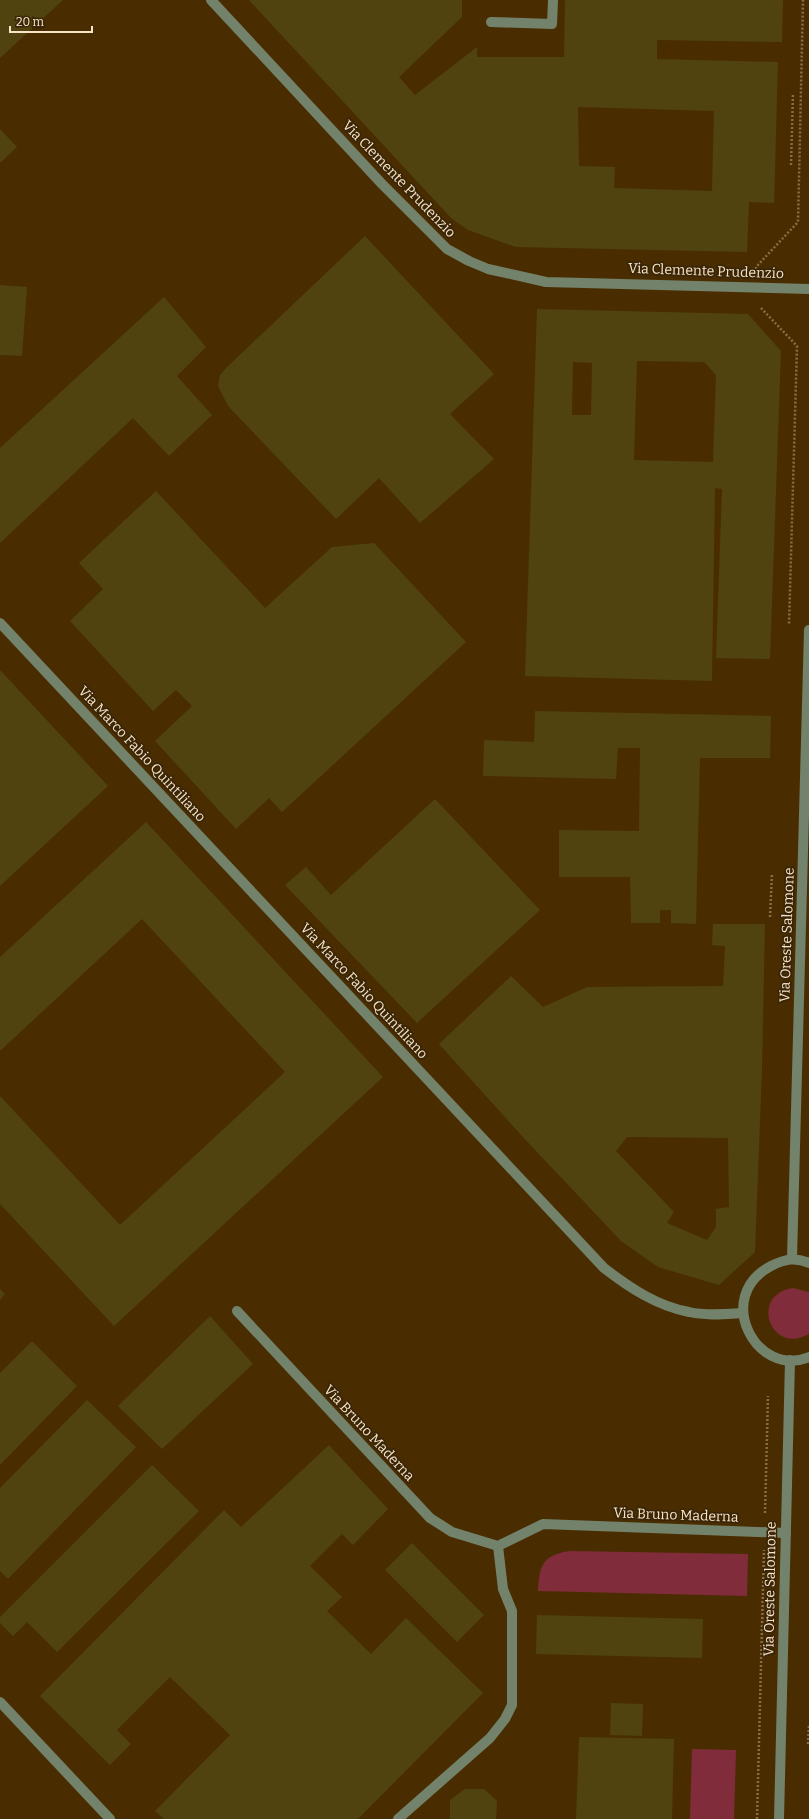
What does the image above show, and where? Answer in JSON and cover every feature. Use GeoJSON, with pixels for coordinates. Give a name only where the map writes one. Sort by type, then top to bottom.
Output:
{"type":"FeatureCollection","features":[{"type":"Feature","properties":{"kind":"street","name":"Via Clemente Prudenzio"},"geometry":{"type":"LineString","coordinates":[[211,0],[382,184],[447,249],[469,261],[495,271],[546,282],[756,286],[809,289]]}},
{"type":"Feature","properties":{"kind":"street"},"geometry":{"type":"LineString","coordinates":[[491,22],[552,24],[553,0]]}},
{"type":"Feature","properties":{"kind":"street","name":"Via Marco Fabio Quintiliano"},"geometry":{"type":"LineString","coordinates":[[0,623],[604,1268],[632,1288],[665,1305],[690,1313],[742,1313]]}},
{"type":"Feature","properties":{"kind":"street","name":"Via Oreste Salomone"},"geometry":{"type":"LineString","coordinates":[[792,1258],[805,903],[809,630]]}},
{"type":"Feature","properties":{"kind":"street"},"geometry":{"type":"LineString","coordinates":[[809,1263],[792,1258],[763,1270],[752,1281],[746,1294],[742,1313],[752,1338],[762,1350],[775,1357],[790,1360],[809,1357]]}},
{"type":"Feature","properties":{"kind":"street","name":"Via Bruno Maderna"},"geometry":{"type":"LineString","coordinates":[[237,1311],[430,1518],[452,1532],[498,1546],[543,1524],[786,1533]]}},
{"type":"Feature","properties":{"kind":"street","name":"Via Oreste Salomone"},"geometry":{"type":"LineString","coordinates":[[779,1819],[790,1360]]}},
{"type":"Feature","properties":{"kind":"street"},"geometry":{"type":"LineString","coordinates":[[398,1819],[490,1738],[505,1719],[512,1705],[512,1611],[504,1589],[498,1546]]}},
{"type":"Feature","properties":{"kind":"street"},"geometry":{"type":"LineString","coordinates":[[0,1702],[110,1819]]}},
{"type":"Feature","properties":{"kind":"path"},"geometry":{"type":"LineString","coordinates":[[789,632],[797,346],[756,303],[756,267],[798,222],[803,0]]}},
{"type":"Feature","properties":{"kind":"path"},"geometry":{"type":"LineString","coordinates":[[791,164],[793,94]]}},
{"type":"Feature","properties":{"kind":"path"},"geometry":{"type":"LineString","coordinates":[[770,917],[772,873]]}},
{"type":"Feature","properties":{"kind":"path"},"geometry":{"type":"LineString","coordinates":[[757,1819],[768,1389]]}},
{"type":"Feature","properties":{"kind":"path"},"geometry":{"type":"LineString","coordinates":[[808,1744],[809,1725]]}},
{"type":"Feature","properties":{"kind":"shaded area"},"geometry":{"type":"Polygon","coordinates":[[[793,1288],[809,1292],[809,1334],[795,1339],[784,1337],[775,1331],[770,1322],[768,1311],[771,1301],[779,1293],[793,1288]]]}},
{"type":"Feature","properties":{"kind":"shaded area"},"geometry":{"type":"Polygon","coordinates":[[[570,1551],[748,1554],[747,1596],[538,1591],[541,1568],[544,1563],[554,1555],[570,1551]]]}},
{"type":"Feature","properties":{"kind":"shaded area"},"geometry":{"type":"Polygon","coordinates":[[[692,1749],[736,1750],[734,1819],[690,1819],[692,1749]]]}},
{"type":"Feature","properties":{"kind":"building"},"geometry":{"type":"Polygon","coordinates":[[[0,0],[63,0],[0,58],[0,0]]]}},
{"type":"Feature","properties":{"kind":"building"},"geometry":{"type":"Polygon","coordinates":[[[249,0],[462,0],[462,17],[399,77],[415,95],[477,47],[477,57],[564,57],[565,0],[783,0],[782,42],[657,40],[657,59],[778,62],[774,203],[749,202],[747,252],[516,247],[468,230],[451,218],[249,0]],[[578,107],[579,166],[615,167],[614,188],[712,191],[714,111],[578,107]]]}},
{"type":"Feature","properties":{"kind":"building"},"geometry":{"type":"Polygon","coordinates":[[[0,129],[17,147],[0,163],[0,129]]]}},
{"type":"Feature","properties":{"kind":"building"},"geometry":{"type":"Polygon","coordinates":[[[365,236],[494,374],[450,414],[494,459],[420,523],[379,478],[336,519],[228,406],[218,386],[220,375],[226,368],[365,236]]]}},
{"type":"Feature","properties":{"kind":"building"},"geometry":{"type":"Polygon","coordinates":[[[0,285],[27,287],[22,356],[0,355],[0,285]]]}},
{"type":"Feature","properties":{"kind":"building"},"geometry":{"type":"Polygon","coordinates":[[[164,297],[206,347],[177,376],[212,415],[169,456],[133,418],[0,543],[0,448],[164,297]]]}},
{"type":"Feature","properties":{"kind":"building"},"geometry":{"type":"Polygon","coordinates":[[[537,309],[748,314],[781,351],[770,659],[716,658],[722,489],[715,488],[712,681],[525,676],[537,309]],[[637,361],[634,460],[713,462],[716,375],[704,362],[637,361]],[[573,362],[572,415],[591,415],[592,363],[573,362]]]}},
{"type":"Feature","properties":{"kind":"building"},"geometry":{"type":"Polygon","coordinates":[[[156,491],[265,608],[332,547],[374,543],[466,642],[282,812],[269,798],[236,829],[155,741],[192,706],[176,690],[153,711],[70,621],[103,589],[79,563],[156,491]]]}},
{"type":"Feature","properties":{"kind":"building"},"geometry":{"type":"Polygon","coordinates":[[[0,670],[108,786],[0,886],[0,670]]]}},
{"type":"Feature","properties":{"kind":"building"},"geometry":{"type":"Polygon","coordinates":[[[535,711],[771,716],[770,758],[700,758],[696,924],[671,923],[671,910],[660,910],[660,923],[631,923],[630,877],[559,877],[559,830],[639,831],[640,748],[618,748],[616,779],[483,776],[484,740],[534,742],[535,711]]]}},
{"type":"Feature","properties":{"kind":"building"},"geometry":{"type":"Polygon","coordinates":[[[435,799],[540,910],[417,1023],[285,885],[306,867],[331,895],[435,799]]]}},
{"type":"Feature","properties":{"kind":"building"},"geometry":{"type":"Polygon","coordinates":[[[146,822],[383,1077],[114,1326],[0,1204],[0,1096],[120,1225],[285,1072],[142,919],[0,1051],[0,957],[146,822]]]}},
{"type":"Feature","properties":{"kind":"building"},"geometry":{"type":"Polygon","coordinates":[[[713,924],[765,924],[762,1069],[755,1252],[719,1285],[658,1267],[621,1241],[521,1135],[439,1044],[511,976],[543,1007],[587,987],[723,986],[725,946],[712,945],[713,924]],[[627,1137],[616,1151],[674,1212],[667,1223],[707,1240],[716,1227],[716,1209],[729,1207],[728,1138],[627,1137]]]}},
{"type":"Feature","properties":{"kind":"building"},"geometry":{"type":"Polygon","coordinates":[[[0,1289],[5,1294],[0,1300],[0,1289]]]}},
{"type":"Feature","properties":{"kind":"building"},"geometry":{"type":"Polygon","coordinates":[[[210,1316],[253,1364],[162,1449],[118,1406],[210,1316]]]}},
{"type":"Feature","properties":{"kind":"building"},"geometry":{"type":"Polygon","coordinates":[[[32,1341],[77,1386],[0,1465],[0,1373],[32,1341]]]}},
{"type":"Feature","properties":{"kind":"building"},"geometry":{"type":"Polygon","coordinates":[[[87,1400],[136,1447],[8,1579],[0,1571],[0,1488],[87,1400]]]}},
{"type":"Feature","properties":{"kind":"building"},"geometry":{"type":"Polygon","coordinates":[[[329,1445],[388,1509],[353,1545],[342,1534],[310,1566],[342,1597],[327,1611],[371,1654],[406,1618],[483,1693],[358,1819],[164,1819],[155,1811],[230,1735],[170,1677],[117,1730],[131,1744],[110,1765],[40,1696],[224,1510],[241,1527],[329,1445]]]}},
{"type":"Feature","properties":{"kind":"building"},"geometry":{"type":"Polygon","coordinates":[[[152,1465],[199,1511],[57,1652],[27,1622],[13,1636],[0,1623],[0,1617],[152,1465]]]}},
{"type":"Feature","properties":{"kind":"building"},"geometry":{"type":"Polygon","coordinates":[[[412,1543],[484,1615],[457,1642],[385,1570],[412,1543]]]}},
{"type":"Feature","properties":{"kind":"building"},"geometry":{"type":"Polygon","coordinates":[[[537,1615],[703,1619],[702,1658],[536,1654],[537,1615]]]}},
{"type":"Feature","properties":{"kind":"building"},"geometry":{"type":"Polygon","coordinates":[[[611,1703],[643,1704],[642,1736],[610,1735],[611,1703]]]}},
{"type":"Feature","properties":{"kind":"building"},"geometry":{"type":"Polygon","coordinates":[[[579,1737],[674,1739],[672,1819],[576,1819],[579,1737]]]}},
{"type":"Feature","properties":{"kind":"building"},"geometry":{"type":"Polygon","coordinates":[[[465,1789],[484,1789],[497,1801],[496,1819],[450,1819],[450,1800],[465,1789]]]}}]}
